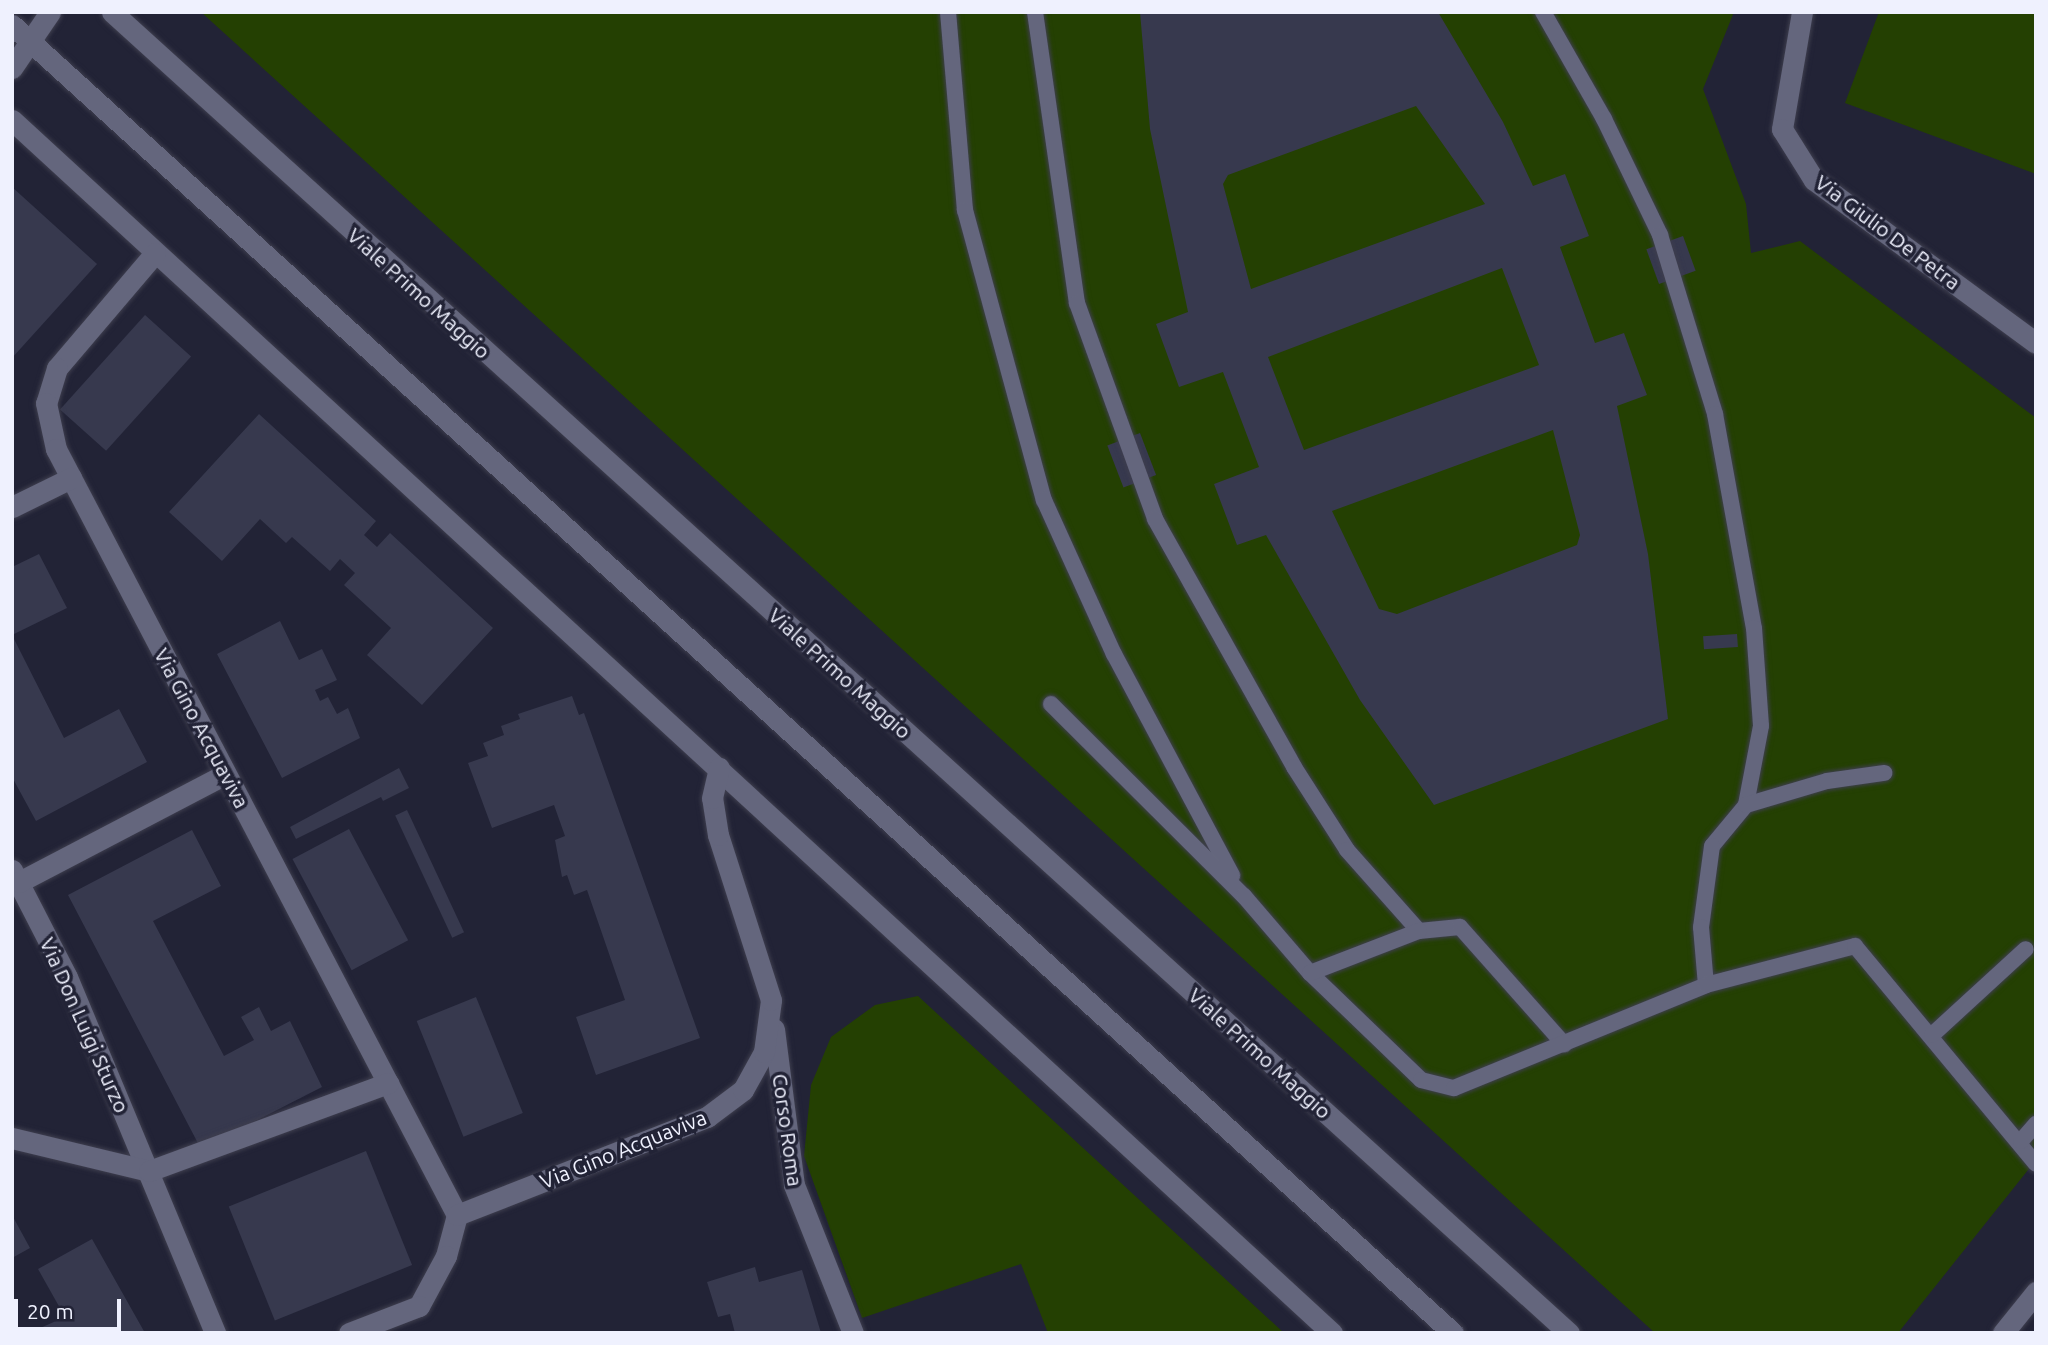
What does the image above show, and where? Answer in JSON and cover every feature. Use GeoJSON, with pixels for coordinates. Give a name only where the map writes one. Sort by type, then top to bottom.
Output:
{"type":"FeatureCollection","features":[{"type":"Feature","properties":{"kind":"street"},"geometry":{"type":"LineString","coordinates":[[12,68],[50,12]]}},
{"type":"Feature","properties":{"kind":"street","name":"Viale Primo Maggio"},"geometry":{"type":"LineString","coordinates":[[112,12],[1569,1333]]}},
{"type":"Feature","properties":{"kind":"street","name":"Via Giulio De Petra"},"geometry":{"type":"LineString","coordinates":[[1802,12],[1782,129],[1814,180],[2036,343]]}},
{"type":"Feature","properties":{"kind":"street"},"geometry":{"type":"LineString","coordinates":[[12,25],[1453,1333]]}},
{"type":"Feature","properties":{"kind":"street"},"geometry":{"type":"LineString","coordinates":[[12,120],[1332,1333]]}},
{"type":"Feature","properties":{"kind":"street","name":"Via Gino Acquaviva"},"geometry":{"type":"LineString","coordinates":[[155,253],[57,368],[46,402],[56,449],[457,1215],[708,1117],[743,1090],[764,1052],[771,1000],[718,835],[712,797],[719,768]]}},
{"type":"Feature","properties":{"kind":"street"},"geometry":{"type":"LineString","coordinates":[[12,508],[71,478]]}},
{"type":"Feature","properties":{"kind":"street","name":"Via Don Luigi Sturzo"},"geometry":{"type":"LineString","coordinates":[[215,1333],[67,977],[15,876],[226,774]]}},
{"type":"Feature","properties":{"kind":"street","name":"Corso Roma"},"geometry":{"type":"LineString","coordinates":[[771,1000],[794,1185],[853,1333]]}},
{"type":"Feature","properties":{"kind":"street"},"geometry":{"type":"LineString","coordinates":[[12,1139],[149,1171],[388,1083]]}},
{"type":"Feature","properties":{"kind":"street"},"geometry":{"type":"LineString","coordinates":[[349,1333],[419,1306],[446,1256],[457,1215]]}},
{"type":"Feature","properties":{"kind":"street"},"geometry":{"type":"LineString","coordinates":[[2003,1333],[2036,1292]]}},
{"type":"Feature","properties":{"kind":"lane"},"geometry":{"type":"LineString","coordinates":[[948,12],[965,211],[1044,500],[1114,654],[1244,896]]}},
{"type":"Feature","properties":{"kind":"lane"},"geometry":{"type":"LineString","coordinates":[[1035,12],[1077,303],[1155,519],[1293,766],[1347,850],[1419,931]]}},
{"type":"Feature","properties":{"kind":"lane"},"geometry":{"type":"LineString","coordinates":[[1543,12],[1604,119],[1660,234],[1715,414],[1754,628],[1761,726],[1746,805],[1712,846],[1701,927],[1706,985]]}},
{"type":"Feature","properties":{"kind":"lane"},"geometry":{"type":"LineString","coordinates":[[1051,704],[1244,896],[1310,973],[1421,1080],[1454,1088],[1706,985],[1855,946],[2021,1141],[2036,1164]]}},
{"type":"Feature","properties":{"kind":"lane"},"geometry":{"type":"LineString","coordinates":[[1746,805],[1827,782],[1884,773]]}},
{"type":"Feature","properties":{"kind":"lane"},"geometry":{"type":"LineString","coordinates":[[1310,973],[1419,931],[1460,927],[1564,1044]]}},
{"type":"Feature","properties":{"kind":"lane"},"geometry":{"type":"LineString","coordinates":[[1932,1035],[2026,949]]}},
{"type":"Feature","properties":{"kind":"lane"},"geometry":{"type":"LineString","coordinates":[[2021,1141],[2036,1124]]}},
{"type":"Feature","properties":{"kind":"green space"},"geometry":{"type":"Polygon","coordinates":[[[201,12],[1734,12],[1703,89],[1746,204],[1751,253],[1800,241],[2036,418],[2036,1160],[1898,1333],[1655,1333],[201,12]]]}},
{"type":"Feature","properties":{"kind":"green space"},"geometry":{"type":"Polygon","coordinates":[[[1879,12],[2036,12],[2036,174],[1845,103],[1879,12]]]}},
{"type":"Feature","properties":{"kind":"green space"},"geometry":{"type":"Polygon","coordinates":[[[918,996],[1284,1333],[1048,1333],[1021,1264],[862,1318],[804,1156],[811,1085],[831,1037],[875,1005],[918,996]]]}},
{"type":"Feature","properties":{"kind":"building"},"geometry":{"type":"Polygon","coordinates":[[[1140,12],[1438,12],[1503,122],[1533,186],[1565,174],[1589,236],[1560,247],[1595,343],[1624,333],[1647,395],[1617,406],[1648,554],[1668,719],[1434,805],[1360,700],[1266,535],[1237,545],[1214,484],[1259,467],[1223,372],[1179,387],[1156,324],[1188,312],[1150,129],[1140,12]],[[1416,106],[1228,175],[1223,184],[1251,289],[1485,204],[1416,106]],[[1502,268],[1268,357],[1304,450],[1539,365],[1502,268]],[[1553,430],[1332,511],[1379,609],[1397,614],[1577,545],[1580,535],[1553,430]]]}},
{"type":"Feature","properties":{"kind":"building"},"geometry":{"type":"Polygon","coordinates":[[[12,187],[97,264],[12,358],[12,187]]]}},
{"type":"Feature","properties":{"kind":"building"},"geometry":{"type":"Polygon","coordinates":[[[1683,236],[1696,271],[1659,284],[1646,249],[1683,236]]]}},
{"type":"Feature","properties":{"kind":"building"},"geometry":{"type":"Polygon","coordinates":[[[145,315],[191,356],[106,451],[60,409],[145,315]]]}},
{"type":"Feature","properties":{"kind":"building"},"geometry":{"type":"Polygon","coordinates":[[[259,414],[376,521],[364,535],[377,547],[390,533],[493,628],[422,705],[367,655],[391,628],[344,585],[355,573],[340,559],[330,571],[292,537],[286,543],[260,519],[222,561],[169,512],[259,414]]]}},
{"type":"Feature","properties":{"kind":"building"},"geometry":{"type":"Polygon","coordinates":[[[1140,433],[1156,475],[1123,488],[1107,446],[1140,433]]]}},
{"type":"Feature","properties":{"kind":"building"},"geometry":{"type":"Polygon","coordinates":[[[39,554],[67,608],[12,635],[12,567],[39,554]]]}},
{"type":"Feature","properties":{"kind":"building"},"geometry":{"type":"Polygon","coordinates":[[[280,621],[299,660],[322,649],[337,680],[315,690],[320,701],[328,697],[337,714],[348,708],[360,738],[282,778],[217,654],[280,621]]]}},
{"type":"Feature","properties":{"kind":"building"},"geometry":{"type":"Polygon","coordinates":[[[1737,634],[1738,647],[1704,649],[1703,636],[1737,634]]]}},
{"type":"Feature","properties":{"kind":"building"},"geometry":{"type":"Polygon","coordinates":[[[12,635],[64,738],[119,709],[147,762],[36,821],[12,777],[12,635]]]}},
{"type":"Feature","properties":{"kind":"building"},"geometry":{"type":"Polygon","coordinates":[[[572,696],[579,715],[584,713],[700,1038],[596,1075],[576,1017],[625,1000],[587,890],[574,895],[567,875],[562,877],[555,840],[565,836],[554,805],[492,828],[468,763],[488,756],[483,743],[504,735],[501,726],[520,719],[518,714],[572,696]]]}},
{"type":"Feature","properties":{"kind":"building"},"geometry":{"type":"Polygon","coordinates":[[[399,768],[409,788],[383,801],[381,797],[296,839],[290,827],[399,768]]]}},
{"type":"Feature","properties":{"kind":"building"},"geometry":{"type":"Polygon","coordinates":[[[407,810],[464,932],[452,938],[395,815],[407,810]]]}},
{"type":"Feature","properties":{"kind":"building"},"geometry":{"type":"Polygon","coordinates":[[[349,829],[408,940],[352,970],[292,859],[349,829]]]}},
{"type":"Feature","properties":{"kind":"building"},"geometry":{"type":"Polygon","coordinates":[[[192,830],[221,886],[153,921],[224,1056],[254,1040],[241,1017],[259,1007],[271,1031],[290,1021],[322,1087],[201,1149],[68,895],[192,830]]]}},
{"type":"Feature","properties":{"kind":"building"},"geometry":{"type":"Polygon","coordinates":[[[476,997],[523,1113],[463,1137],[417,1021],[476,997]]]}},
{"type":"Feature","properties":{"kind":"building"},"geometry":{"type":"Polygon","coordinates":[[[366,1151],[412,1265],[275,1320],[229,1206],[366,1151]]]}},
{"type":"Feature","properties":{"kind":"building"},"geometry":{"type":"Polygon","coordinates":[[[12,1215],[30,1248],[12,1258],[12,1215]]]}},
{"type":"Feature","properties":{"kind":"building"},"geometry":{"type":"Polygon","coordinates":[[[92,1239],[145,1333],[29,1333],[65,1317],[38,1269],[92,1239]]]}},
{"type":"Feature","properties":{"kind":"building"},"geometry":{"type":"Polygon","coordinates":[[[755,1267],[759,1282],[802,1270],[821,1333],[735,1333],[730,1314],[718,1317],[707,1282],[755,1267]]]}}]}
